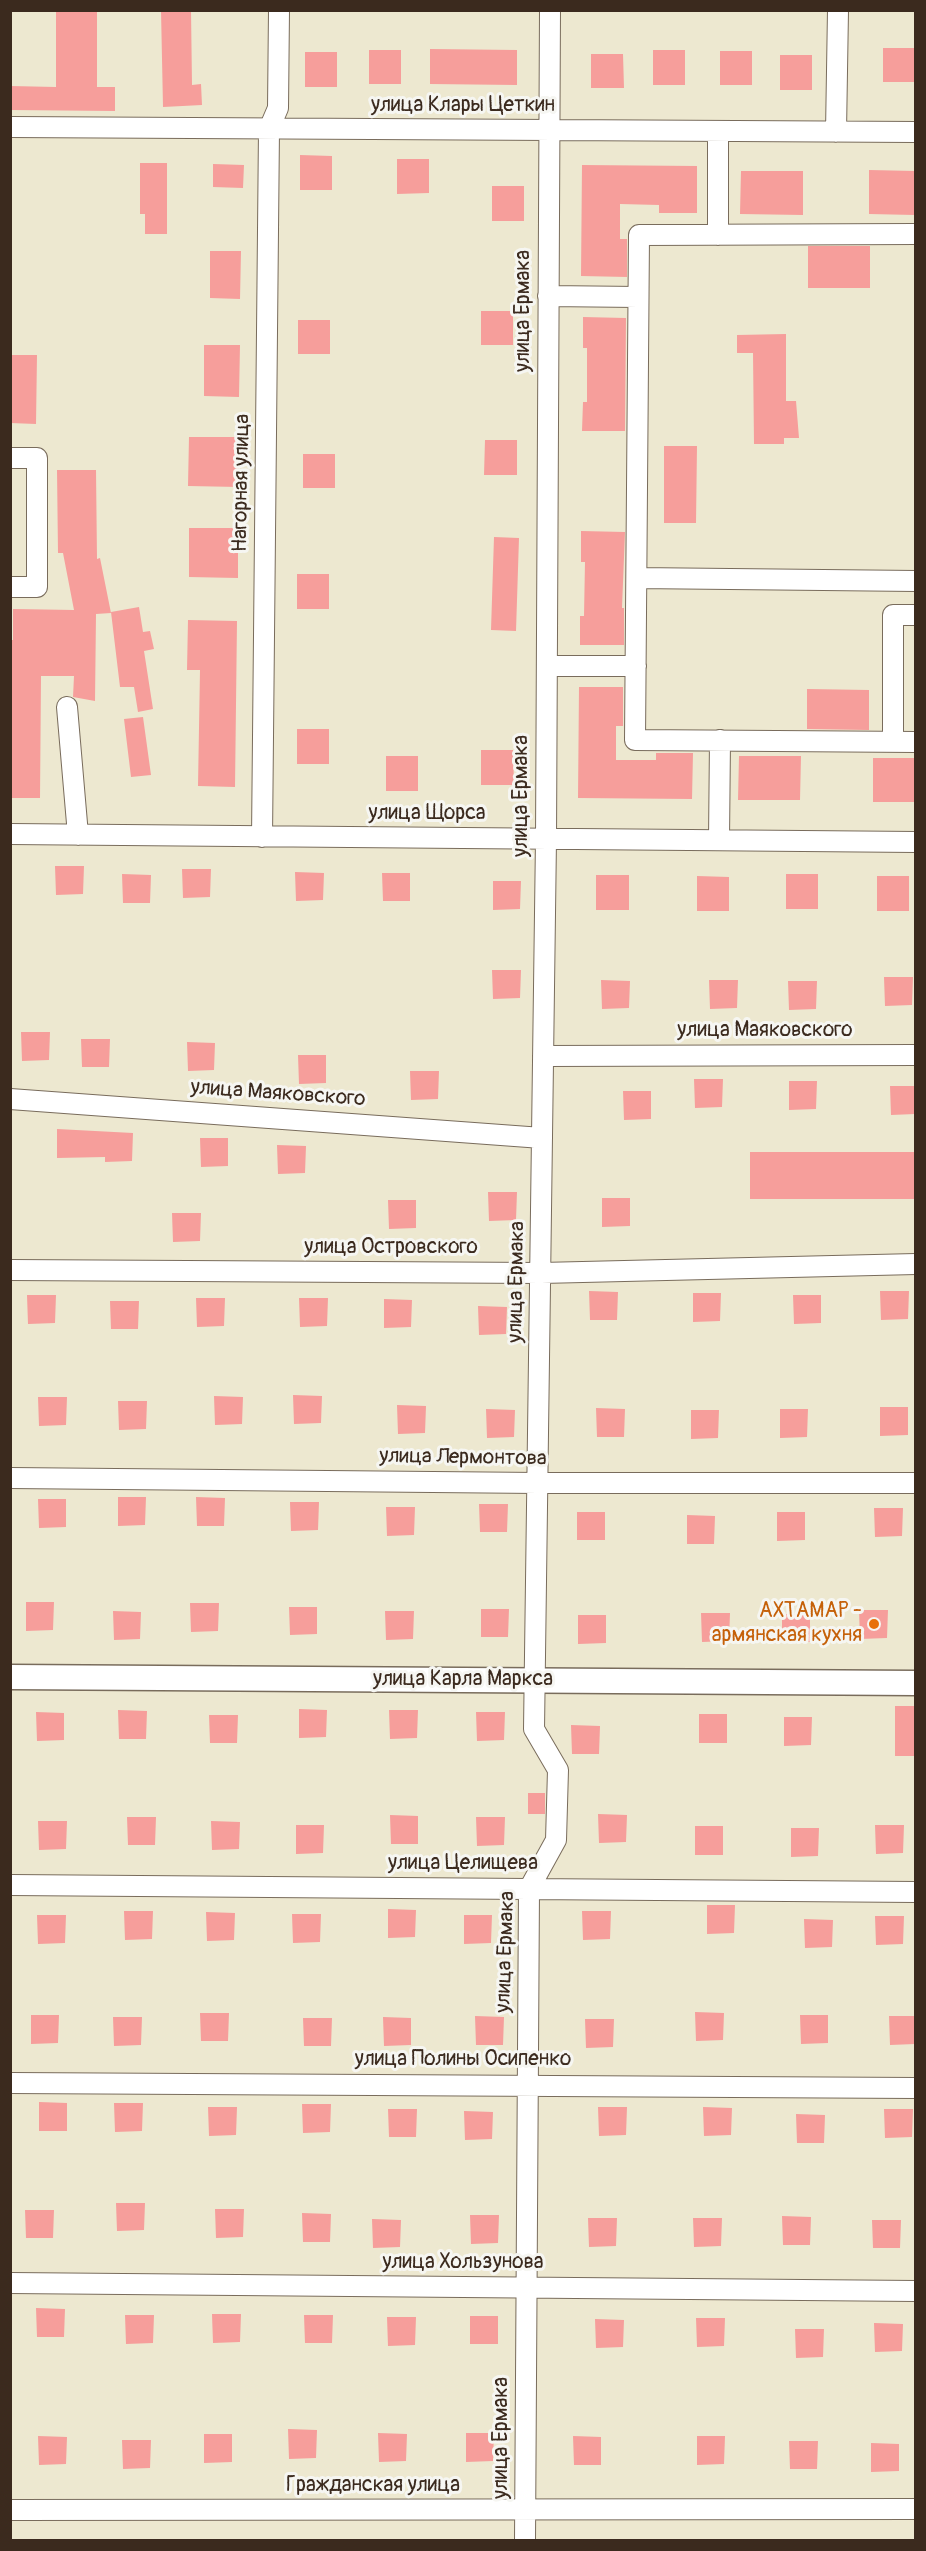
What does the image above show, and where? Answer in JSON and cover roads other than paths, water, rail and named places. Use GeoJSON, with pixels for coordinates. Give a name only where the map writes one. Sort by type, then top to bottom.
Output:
{"type":"FeatureCollection","features":[{"type":"Feature","properties":{"kind":"main road","name":"улица Карла Маркса"},"geometry":{"type":"LineString","coordinates":[[10,1677],[915,1683]]}},
{"type":"Feature","properties":{"kind":"street","name":"Нагорная улица"},"geometry":{"type":"LineString","coordinates":[[262,837],[269,129],[278,108],[279,10]]}},
{"type":"Feature","properties":{"kind":"street","name":"улица Ермака"},"geometry":{"type":"LineString","coordinates":[[525,2541],[529,1889],[556,1840],[558,1770],[534,1729],[546,839],[550,10]]}},
{"type":"Feature","properties":{"kind":"street"},"geometry":{"type":"LineString","coordinates":[[836,132],[838,10]]}},
{"type":"Feature","properties":{"kind":"street","name":"улица Клары Цеткин"},"geometry":{"type":"LineString","coordinates":[[10,127],[915,132]]}},
{"type":"Feature","properties":{"kind":"street"},"geometry":{"type":"LineString","coordinates":[[718,131],[718,235]]}},
{"type":"Feature","properties":{"kind":"street"},"geometry":{"type":"LineString","coordinates":[[915,234],[639,235],[635,740],[915,742]]}},
{"type":"Feature","properties":{"kind":"street"},"geometry":{"type":"LineString","coordinates":[[548,296],[638,297]]}},
{"type":"Feature","properties":{"kind":"street"},"geometry":{"type":"LineString","coordinates":[[10,458],[37,458],[37,587],[10,587]]}},
{"type":"Feature","properties":{"kind":"street"},"geometry":{"type":"LineString","coordinates":[[637,578],[915,580]]}},
{"type":"Feature","properties":{"kind":"street"},"geometry":{"type":"LineString","coordinates":[[893,742],[893,615],[915,615]]}},
{"type":"Feature","properties":{"kind":"street"},"geometry":{"type":"LineString","coordinates":[[547,666],[636,666]]}},
{"type":"Feature","properties":{"kind":"street"},"geometry":{"type":"LineString","coordinates":[[67,707],[78,835]]}},
{"type":"Feature","properties":{"kind":"street"},"geometry":{"type":"LineString","coordinates":[[719,840],[720,740]]}},
{"type":"Feature","properties":{"kind":"street","name":"улица Щорса"},"geometry":{"type":"LineString","coordinates":[[10,834],[915,842]]}},
{"type":"Feature","properties":{"kind":"street","name":"улица Маяковского"},"geometry":{"type":"LineString","coordinates":[[543,1056],[915,1054]]}},
{"type":"Feature","properties":{"kind":"street","name":"улица Маяковского"},"geometry":{"type":"LineString","coordinates":[[10,1099],[542,1138]]}},
{"type":"Feature","properties":{"kind":"street","name":"улица Островского"},"geometry":{"type":"LineString","coordinates":[[10,1270],[541,1273],[915,1264]]}},
{"type":"Feature","properties":{"kind":"street","name":"улица Лермонтова"},"geometry":{"type":"LineString","coordinates":[[10,1478],[538,1483],[915,1483]]}},
{"type":"Feature","properties":{"kind":"street","name":"улица Целищева"},"geometry":{"type":"LineString","coordinates":[[10,1885],[915,1892]]}},
{"type":"Feature","properties":{"kind":"street","name":"улица Полины Осипенко"},"geometry":{"type":"LineString","coordinates":[[10,2083],[528,2084],[915,2088]]}},
{"type":"Feature","properties":{"kind":"street","name":"улица Хользунова"},"geometry":{"type":"LineString","coordinates":[[10,2283],[915,2291]]}},
{"type":"Feature","properties":{"kind":"street","name":"Гражданская улица"},"geometry":{"type":"LineString","coordinates":[[10,2510],[915,2509]]}},
{"type":"Feature","properties":{"kind":"place","name":"АХТАМАР - армянская кухня"},"geometry":{"type":"Point","coordinates":[874,1624]}}]}
